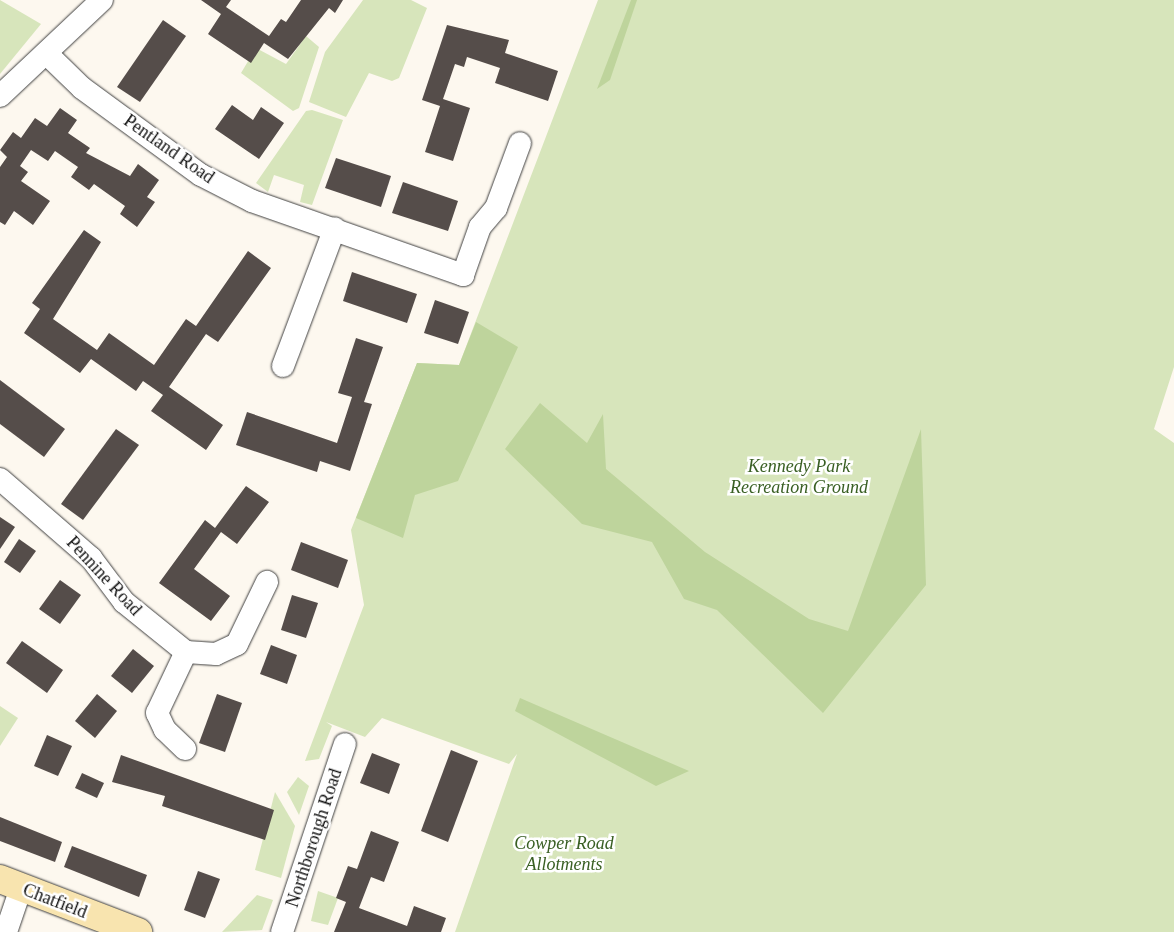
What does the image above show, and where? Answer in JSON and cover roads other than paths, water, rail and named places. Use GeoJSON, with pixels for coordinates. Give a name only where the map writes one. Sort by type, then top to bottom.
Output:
{"type":"FeatureCollection","features":[{"type":"Feature","properties":{"kind":"street"},"geometry":{"type":"LineString","coordinates":[[0,96],[47,54],[102,0]]}},
{"type":"Feature","properties":{"kind":"street","name":"Pentland Road"},"geometry":{"type":"LineString","coordinates":[[47,54],[82,88],[201,175],[252,200],[463,275],[480,227],[496,208],[520,143]]}},
{"type":"Feature","properties":{"kind":"street"},"geometry":{"type":"LineString","coordinates":[[282,366],[335,228]]}},
{"type":"Feature","properties":{"kind":"street","name":"Pennine Road"},"geometry":{"type":"LineString","coordinates":[[0,479],[91,558],[124,602],[186,652]]}},
{"type":"Feature","properties":{"kind":"street"},"geometry":{"type":"LineString","coordinates":[[185,749],[165,730],[157,712],[186,652],[216,654],[237,644],[267,582]]}},
{"type":"Feature","properties":{"kind":"street","name":"Northborough Road"},"geometry":{"type":"LineString","coordinates":[[282,932],[345,744]]}},
{"type":"Feature","properties":{"kind":"street"},"geometry":{"type":"LineString","coordinates":[[6,932],[10,884]]}},
{"type":"Feature","properties":{"kind":"street","name":"Chatfield"},"geometry":{"type":"LineString","coordinates":[[10,884],[138,932]]}},
{"type":"Feature","properties":{"kind":"park label","name":"Kennedy Park Recreation Ground"},"geometry":{"type":"Point","coordinates":[799,477]}},
{"type":"Feature","properties":{"kind":"park label","name":"Cowper Road Allotments"},"geometry":{"type":"Point","coordinates":[564,854]}}]}
